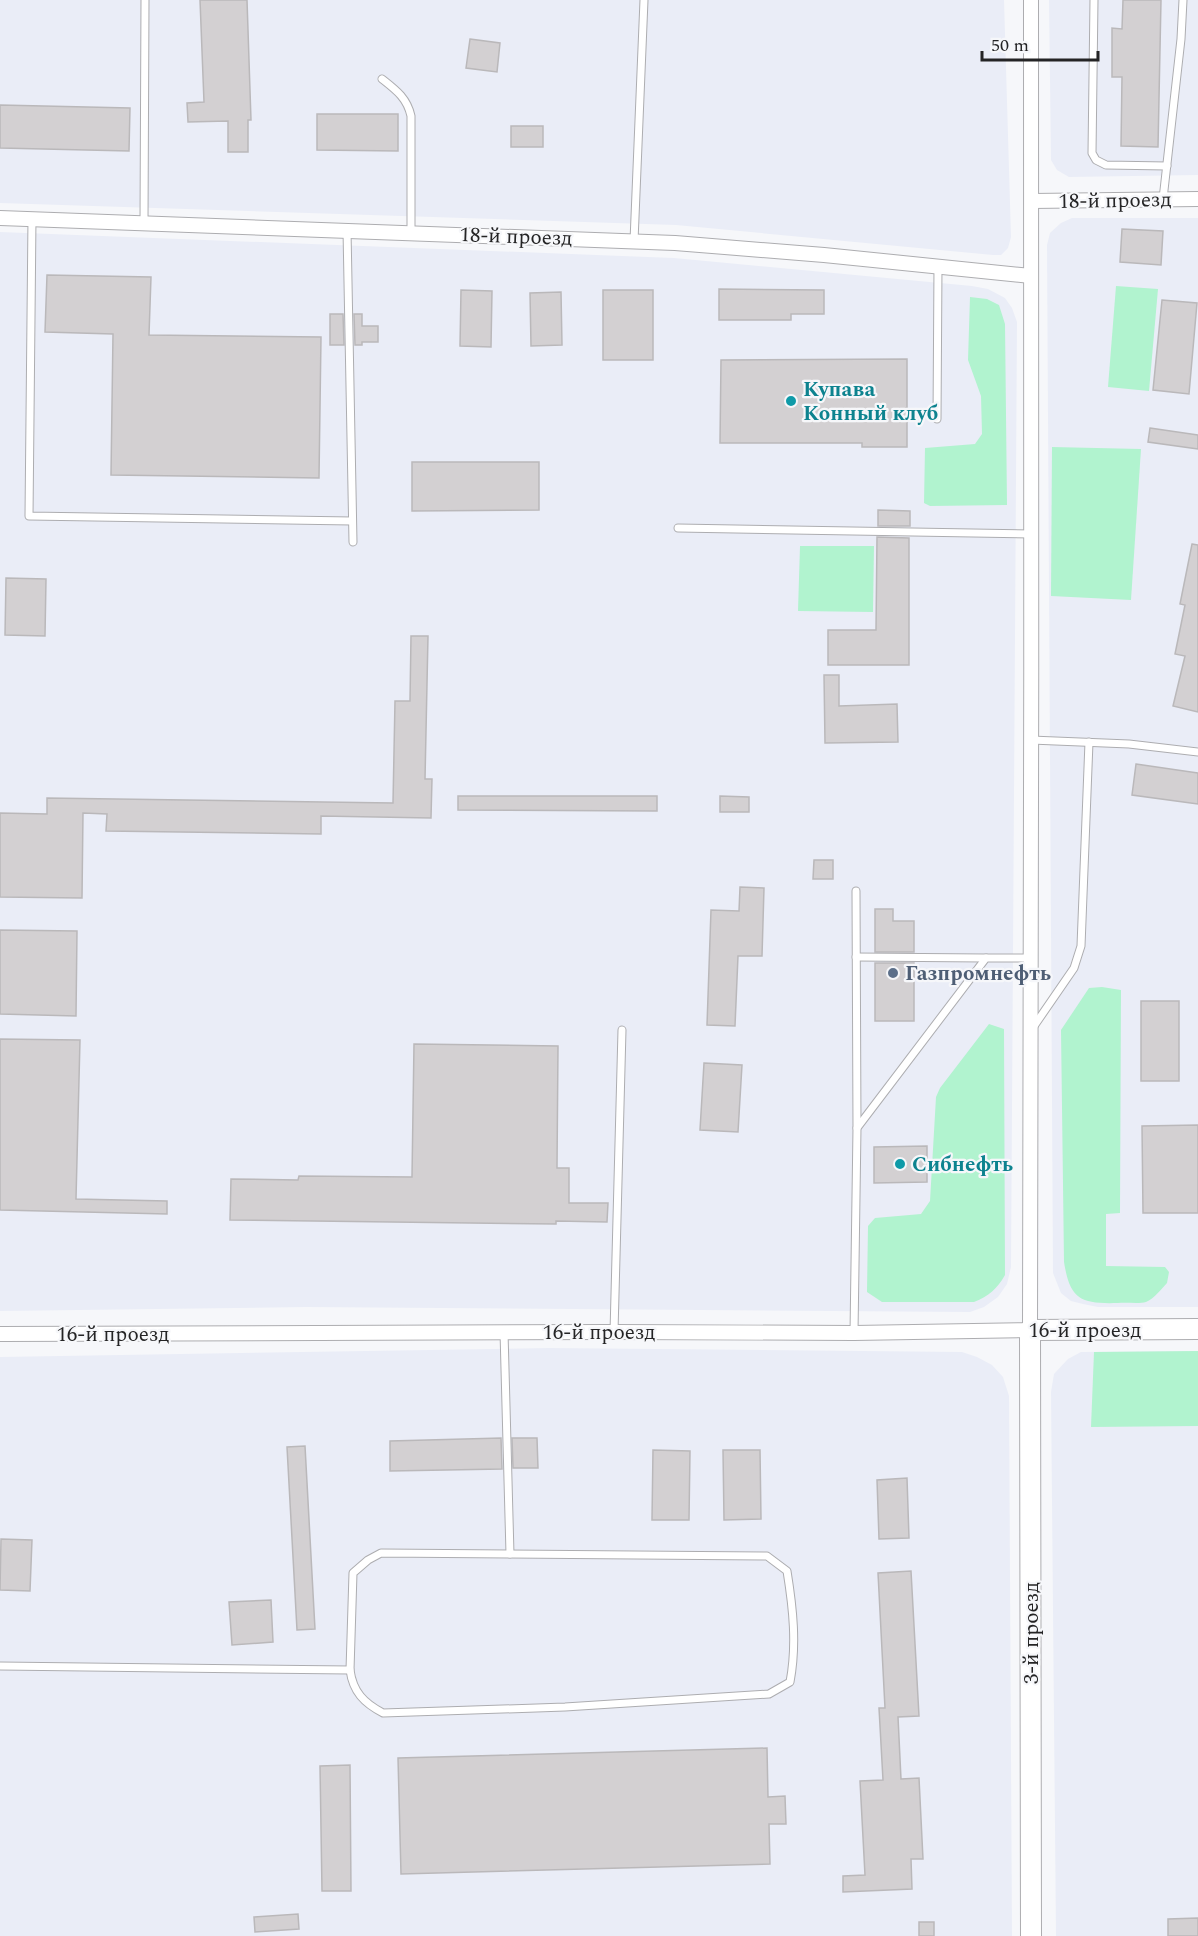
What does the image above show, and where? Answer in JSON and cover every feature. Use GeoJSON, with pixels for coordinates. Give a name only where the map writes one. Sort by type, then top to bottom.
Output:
{"type":"FeatureCollection","features":[{"type":"Feature","properties":{"kind":"street"},"geometry":{"type":"LineString","coordinates":[[1030,1330],[1031,0]]}},
{"type":"Feature","properties":{"kind":"street","name":"18-й проезд"},"geometry":{"type":"LineString","coordinates":[[1032,201],[1198,198]]}},
{"type":"Feature","properties":{"kind":"street","name":"18-й проезд"},"geometry":{"type":"LineString","coordinates":[[0,218],[675,243],[1031,276]]}},
{"type":"Feature","properties":{"kind":"street","name":"16-й проезд"},"geometry":{"type":"LineString","coordinates":[[0,1334],[854,1333],[1198,1329]]}},
{"type":"Feature","properties":{"kind":"street","name":"3-й проезд"},"geometry":{"type":"LineString","coordinates":[[1030,1330],[1031,1936]]}},
{"type":"Feature","properties":{"kind":"lane"},"geometry":{"type":"LineString","coordinates":[[144,222],[145,0]]}},
{"type":"Feature","properties":{"kind":"lane"},"geometry":{"type":"LineString","coordinates":[[634,241],[644,0]]}},
{"type":"Feature","properties":{"kind":"lane"},"geometry":{"type":"LineString","coordinates":[[1094,0],[1092,153],[1096,160],[1106,165],[1167,166]]}},
{"type":"Feature","properties":{"kind":"lane"},"geometry":{"type":"LineString","coordinates":[[1163,199],[1181,39],[1183,0]]}},
{"type":"Feature","properties":{"kind":"lane"},"geometry":{"type":"LineString","coordinates":[[382,79],[409,105],[411,116],[411,232]]}},
{"type":"Feature","properties":{"kind":"lane"},"geometry":{"type":"LineString","coordinates":[[32,218],[29,516],[352,521]]}},
{"type":"Feature","properties":{"kind":"lane"},"geometry":{"type":"LineString","coordinates":[[347,230],[353,542]]}},
{"type":"Feature","properties":{"kind":"lane"},"geometry":{"type":"LineString","coordinates":[[938,266],[938,419]]}},
{"type":"Feature","properties":{"kind":"lane"},"geometry":{"type":"LineString","coordinates":[[678,528],[1032,534]]}},
{"type":"Feature","properties":{"kind":"lane"},"geometry":{"type":"LineString","coordinates":[[1031,740],[1129,744],[1198,752]]}},
{"type":"Feature","properties":{"kind":"lane"},"geometry":{"type":"LineString","coordinates":[[1029,1034],[1074,968],[1081,946],[1089,742]]}},
{"type":"Feature","properties":{"kind":"lane"},"geometry":{"type":"LineString","coordinates":[[854,1333],[857,1128],[856,891]]}},
{"type":"Feature","properties":{"kind":"lane"},"geometry":{"type":"LineString","coordinates":[[856,957],[1030,958]]}},
{"type":"Feature","properties":{"kind":"lane"},"geometry":{"type":"LineString","coordinates":[[857,1128],[986,958]]}},
{"type":"Feature","properties":{"kind":"lane"},"geometry":{"type":"LineString","coordinates":[[614,1332],[622,1030]]}},
{"type":"Feature","properties":{"kind":"lane"},"geometry":{"type":"LineString","coordinates":[[504,1332],[510,1554]]}},
{"type":"Feature","properties":{"kind":"lane"},"geometry":{"type":"LineString","coordinates":[[381,1553],[767,1556],[787,1571],[792,1603],[794,1657],[790,1682],[769,1694],[566,1707],[383,1713],[365,1704],[351,1682],[350,1670],[353,1573],[368,1560],[381,1553]]}},
{"type":"Feature","properties":{"kind":"lane"},"geometry":{"type":"LineString","coordinates":[[0,1666],[350,1670]]}},
{"type":"Feature","properties":{"kind":"shaded area"},"geometry":{"type":"Polygon","coordinates":[[[0,0],[1004,0],[1011,237],[1008,248],[1001,255],[993,255],[676,225],[0,203],[0,0]]]}},
{"type":"Feature","properties":{"kind":"shaded area"},"geometry":{"type":"Polygon","coordinates":[[[1049,0],[1198,0],[1198,175],[1069,177],[1057,170],[1051,160],[1049,0]]]}},
{"type":"Feature","properties":{"kind":"shaded area"},"geometry":{"type":"Polygon","coordinates":[[[1072,218],[1198,218],[1198,1307],[1098,1307],[1083,1304],[1071,1301],[1061,1293],[1053,1273],[1047,245],[1050,233],[1061,223],[1072,218]]]}},
{"type":"Feature","properties":{"kind":"shaded area"},"geometry":{"type":"Polygon","coordinates":[[[0,232],[674,258],[972,286],[988,289],[1005,298],[1017,322],[1011,1267],[1007,1284],[998,1297],[984,1307],[970,1312],[306,1307],[0,1311],[0,232]]]}},
{"type":"Feature","properties":{"kind":"shaded area"},"geometry":{"type":"Polygon","coordinates":[[[549,1348],[962,1352],[992,1365],[1003,1377],[1009,1396],[1012,1936],[0,1936],[0,1357],[549,1348]]]}},
{"type":"Feature","properties":{"kind":"shaded area"},"geometry":{"type":"Polygon","coordinates":[[[1198,1351],[1198,1936],[1056,1936],[1051,1392],[1054,1374],[1068,1359],[1081,1352],[1198,1351]]]}},
{"type":"Feature","properties":{"kind":"green space"},"geometry":{"type":"Polygon","coordinates":[[[1116,286],[1158,289],[1149,391],[1108,387],[1116,286]]]}},
{"type":"Feature","properties":{"kind":"green space"},"geometry":{"type":"Polygon","coordinates":[[[970,297],[987,299],[999,305],[1005,324],[1007,505],[930,506],[924,503],[925,448],[975,444],[982,434],[981,396],[968,360],[970,297]]]}},
{"type":"Feature","properties":{"kind":"green space"},"geometry":{"type":"Polygon","coordinates":[[[1052,447],[1141,449],[1131,600],[1051,596],[1052,447]]]}},
{"type":"Feature","properties":{"kind":"green space"},"geometry":{"type":"Polygon","coordinates":[[[800,546],[874,546],[873,612],[798,611],[800,546]]]}},
{"type":"Feature","properties":{"kind":"green space"},"geometry":{"type":"Polygon","coordinates":[[[1102,987],[1121,990],[1120,1213],[1106,1214],[1106,1266],[1165,1267],[1169,1272],[1167,1283],[1152,1298],[1143,1303],[1105,1303],[1079,1297],[1070,1285],[1064,1262],[1061,1030],[1089,988],[1102,987]]]}},
{"type":"Feature","properties":{"kind":"green space"},"geometry":{"type":"Polygon","coordinates":[[[989,1024],[1004,1029],[1005,1275],[992,1292],[974,1302],[882,1302],[867,1292],[868,1226],[875,1218],[921,1214],[930,1201],[936,1097],[940,1088],[989,1024]]]}},
{"type":"Feature","properties":{"kind":"green space"},"geometry":{"type":"Polygon","coordinates":[[[1198,1351],[1198,1426],[1091,1427],[1094,1352],[1198,1351]]]}},
{"type":"Feature","properties":{"kind":"building"},"geometry":{"type":"Polygon","coordinates":[[[200,0],[247,0],[251,120],[248,120],[248,152],[228,152],[228,121],[188,122],[187,103],[204,102],[200,0]]]}},
{"type":"Feature","properties":{"kind":"building"},"geometry":{"type":"Polygon","coordinates":[[[1123,0],[1161,0],[1158,147],[1121,146],[1122,77],[1112,77],[1112,28],[1122,29],[1123,0]]]}},
{"type":"Feature","properties":{"kind":"building"},"geometry":{"type":"Polygon","coordinates":[[[470,39],[500,43],[497,72],[466,68],[470,39]]]}},
{"type":"Feature","properties":{"kind":"building"},"geometry":{"type":"Polygon","coordinates":[[[0,105],[130,108],[129,151],[0,148],[0,105]]]}},
{"type":"Feature","properties":{"kind":"building"},"geometry":{"type":"Polygon","coordinates":[[[317,114],[398,114],[398,151],[317,150],[317,114]]]}},
{"type":"Feature","properties":{"kind":"building"},"geometry":{"type":"Polygon","coordinates":[[[511,126],[543,126],[543,147],[511,147],[511,126]]]}},
{"type":"Feature","properties":{"kind":"building"},"geometry":{"type":"Polygon","coordinates":[[[1122,229],[1163,231],[1161,265],[1120,262],[1122,229]]]}},
{"type":"Feature","properties":{"kind":"building"},"geometry":{"type":"Polygon","coordinates":[[[47,275],[151,277],[149,335],[321,337],[319,478],[111,475],[113,334],[45,332],[47,275]]]}},
{"type":"Feature","properties":{"kind":"building"},"geometry":{"type":"Polygon","coordinates":[[[719,289],[824,290],[824,314],[791,314],[791,320],[719,320],[719,289]]]}},
{"type":"Feature","properties":{"kind":"building"},"geometry":{"type":"Polygon","coordinates":[[[461,290],[492,291],[491,347],[460,346],[461,290]]]}},
{"type":"Feature","properties":{"kind":"building"},"geometry":{"type":"Polygon","coordinates":[[[603,290],[653,290],[653,360],[603,360],[603,290]]]}},
{"type":"Feature","properties":{"kind":"building"},"geometry":{"type":"Polygon","coordinates":[[[561,292],[562,345],[531,346],[530,293],[561,292]]]}},
{"type":"Feature","properties":{"kind":"building"},"geometry":{"type":"Polygon","coordinates":[[[1162,300],[1197,303],[1189,394],[1153,390],[1162,300]]]}},
{"type":"Feature","properties":{"kind":"building"},"geometry":{"type":"Polygon","coordinates":[[[330,314],[343,314],[344,345],[330,345],[330,314]]]}},
{"type":"Feature","properties":{"kind":"building"},"geometry":{"type":"Polygon","coordinates":[[[354,314],[362,314],[362,326],[378,326],[378,342],[362,342],[362,345],[355,345],[354,314]]]}},
{"type":"Feature","properties":{"kind":"building","name":"Купава Конный клуб"},"geometry":{"type":"Polygon","coordinates":[[[907,359],[907,447],[862,447],[862,443],[720,443],[721,360],[907,359]]]}},
{"type":"Feature","properties":{"kind":"building"},"geometry":{"type":"Polygon","coordinates":[[[1150,428],[1198,435],[1198,449],[1148,442],[1150,428]]]}},
{"type":"Feature","properties":{"kind":"building"},"geometry":{"type":"Polygon","coordinates":[[[412,462],[539,462],[539,510],[412,511],[412,462]]]}},
{"type":"Feature","properties":{"kind":"building"},"geometry":{"type":"Polygon","coordinates":[[[878,510],[910,511],[910,526],[878,526],[878,510]]]}},
{"type":"Feature","properties":{"kind":"building"},"geometry":{"type":"Polygon","coordinates":[[[877,537],[909,538],[909,665],[828,665],[828,630],[876,630],[877,537]]]}},
{"type":"Feature","properties":{"kind":"building"},"geometry":{"type":"Polygon","coordinates":[[[1192,544],[1198,545],[1198,712],[1173,706],[1185,656],[1175,654],[1185,605],[1180,604],[1192,544]]]}},
{"type":"Feature","properties":{"kind":"building"},"geometry":{"type":"Polygon","coordinates":[[[6,578],[46,579],[45,636],[5,635],[6,578]]]}},
{"type":"Feature","properties":{"kind":"building"},"geometry":{"type":"Polygon","coordinates":[[[411,636],[428,636],[425,779],[432,779],[431,818],[321,816],[321,834],[106,831],[107,814],[83,813],[82,898],[0,897],[0,813],[47,814],[47,798],[393,803],[395,701],[410,701],[411,636]]]}},
{"type":"Feature","properties":{"kind":"building"},"geometry":{"type":"Polygon","coordinates":[[[824,675],[839,675],[839,706],[897,704],[898,742],[825,743],[824,675]]]}},
{"type":"Feature","properties":{"kind":"building"},"geometry":{"type":"Polygon","coordinates":[[[1136,764],[1198,773],[1198,804],[1132,795],[1136,764]]]}},
{"type":"Feature","properties":{"kind":"building"},"geometry":{"type":"Polygon","coordinates":[[[458,796],[657,796],[657,811],[458,810],[458,796]]]}},
{"type":"Feature","properties":{"kind":"building"},"geometry":{"type":"Polygon","coordinates":[[[720,796],[749,797],[749,812],[720,812],[720,796]]]}},
{"type":"Feature","properties":{"kind":"building"},"geometry":{"type":"Polygon","coordinates":[[[814,860],[833,860],[833,879],[813,879],[814,860]]]}},
{"type":"Feature","properties":{"kind":"building"},"geometry":{"type":"Polygon","coordinates":[[[740,887],[764,888],[762,956],[738,956],[735,1026],[707,1025],[711,910],[739,911],[740,887]]]}},
{"type":"Feature","properties":{"kind":"building"},"geometry":{"type":"Polygon","coordinates":[[[875,909],[893,909],[893,921],[914,921],[914,952],[875,952],[875,909]]]}},
{"type":"Feature","properties":{"kind":"building"},"geometry":{"type":"Polygon","coordinates":[[[0,930],[77,931],[76,1016],[0,1014],[0,930]]]}},
{"type":"Feature","properties":{"kind":"building"},"geometry":{"type":"Polygon","coordinates":[[[875,963],[914,963],[914,1021],[875,1021],[875,963]]]}},
{"type":"Feature","properties":{"kind":"building"},"geometry":{"type":"Polygon","coordinates":[[[1141,1001],[1179,1001],[1179,1081],[1141,1081],[1141,1001]]]}},
{"type":"Feature","properties":{"kind":"building"},"geometry":{"type":"Polygon","coordinates":[[[0,1039],[80,1040],[76,1199],[167,1201],[167,1214],[0,1210],[0,1039]]]}},
{"type":"Feature","properties":{"kind":"building"},"geometry":{"type":"Polygon","coordinates":[[[414,1044],[558,1046],[557,1168],[569,1168],[569,1203],[608,1203],[607,1222],[556,1221],[556,1224],[230,1220],[231,1179],[298,1180],[299,1176],[412,1177],[414,1044]]]}},
{"type":"Feature","properties":{"kind":"building"},"geometry":{"type":"Polygon","coordinates":[[[704,1063],[742,1065],[738,1132],[700,1130],[704,1063]]]}},
{"type":"Feature","properties":{"kind":"building"},"geometry":{"type":"Polygon","coordinates":[[[1198,1125],[1198,1213],[1143,1213],[1142,1126],[1198,1125]]]}},
{"type":"Feature","properties":{"kind":"building","name":"Сибнефть"},"geometry":{"type":"Polygon","coordinates":[[[927,1146],[927,1182],[874,1183],[874,1147],[927,1146]]]}},
{"type":"Feature","properties":{"kind":"building"},"geometry":{"type":"Polygon","coordinates":[[[501,1438],[502,1469],[390,1471],[390,1441],[501,1438]]]}},
{"type":"Feature","properties":{"kind":"building"},"geometry":{"type":"Polygon","coordinates":[[[512,1438],[537,1438],[538,1468],[513,1468],[512,1438]]]}},
{"type":"Feature","properties":{"kind":"building"},"geometry":{"type":"Polygon","coordinates":[[[305,1446],[315,1629],[297,1630],[287,1447],[305,1446]]]}},
{"type":"Feature","properties":{"kind":"building"},"geometry":{"type":"Polygon","coordinates":[[[653,1450],[690,1451],[689,1520],[652,1520],[653,1450]]]}},
{"type":"Feature","properties":{"kind":"building"},"geometry":{"type":"Polygon","coordinates":[[[723,1450],[760,1450],[761,1519],[724,1520],[723,1450]]]}},
{"type":"Feature","properties":{"kind":"building"},"geometry":{"type":"Polygon","coordinates":[[[907,1478],[909,1538],[879,1539],[877,1480],[907,1478]]]}},
{"type":"Feature","properties":{"kind":"building"},"geometry":{"type":"Polygon","coordinates":[[[1,1539],[32,1540],[30,1591],[0,1590],[1,1539]]]}},
{"type":"Feature","properties":{"kind":"building"},"geometry":{"type":"Polygon","coordinates":[[[911,1571],[919,1716],[898,1717],[901,1779],[919,1778],[923,1859],[911,1859],[912,1889],[843,1892],[843,1876],[865,1875],[860,1781],[883,1780],[879,1708],[885,1708],[878,1573],[911,1571]]]}},
{"type":"Feature","properties":{"kind":"building"},"geometry":{"type":"Polygon","coordinates":[[[271,1600],[273,1642],[232,1645],[229,1602],[271,1600]]]}},
{"type":"Feature","properties":{"kind":"building"},"geometry":{"type":"Polygon","coordinates":[[[767,1748],[768,1797],[785,1796],[786,1824],[769,1824],[770,1864],[401,1874],[398,1758],[767,1748]]]}},
{"type":"Feature","properties":{"kind":"building"},"geometry":{"type":"Polygon","coordinates":[[[350,1765],[351,1891],[322,1891],[320,1766],[350,1765]]]}},
{"type":"Feature","properties":{"kind":"building"},"geometry":{"type":"Polygon","coordinates":[[[298,1914],[299,1929],[255,1932],[254,1917],[298,1914]]]}},
{"type":"Feature","properties":{"kind":"building"},"geometry":{"type":"Polygon","coordinates":[[[1198,1918],[1198,1936],[1168,1936],[1168,1919],[1198,1918]]]}},
{"type":"Feature","properties":{"kind":"building"},"geometry":{"type":"Polygon","coordinates":[[[919,1922],[934,1922],[934,1936],[919,1936],[919,1922]]]}},
{"type":"Feature","properties":{"kind":"place","name":"Купава Конный клуб"},"geometry":{"type":"Point","coordinates":[791,401]}},
{"type":"Feature","properties":{"kind":"place","name":"Газпромнефть"},"geometry":{"type":"Point","coordinates":[893,973]}},
{"type":"Feature","properties":{"kind":"place","name":"Сибнефть"},"geometry":{"type":"Point","coordinates":[900,1164]}}]}
